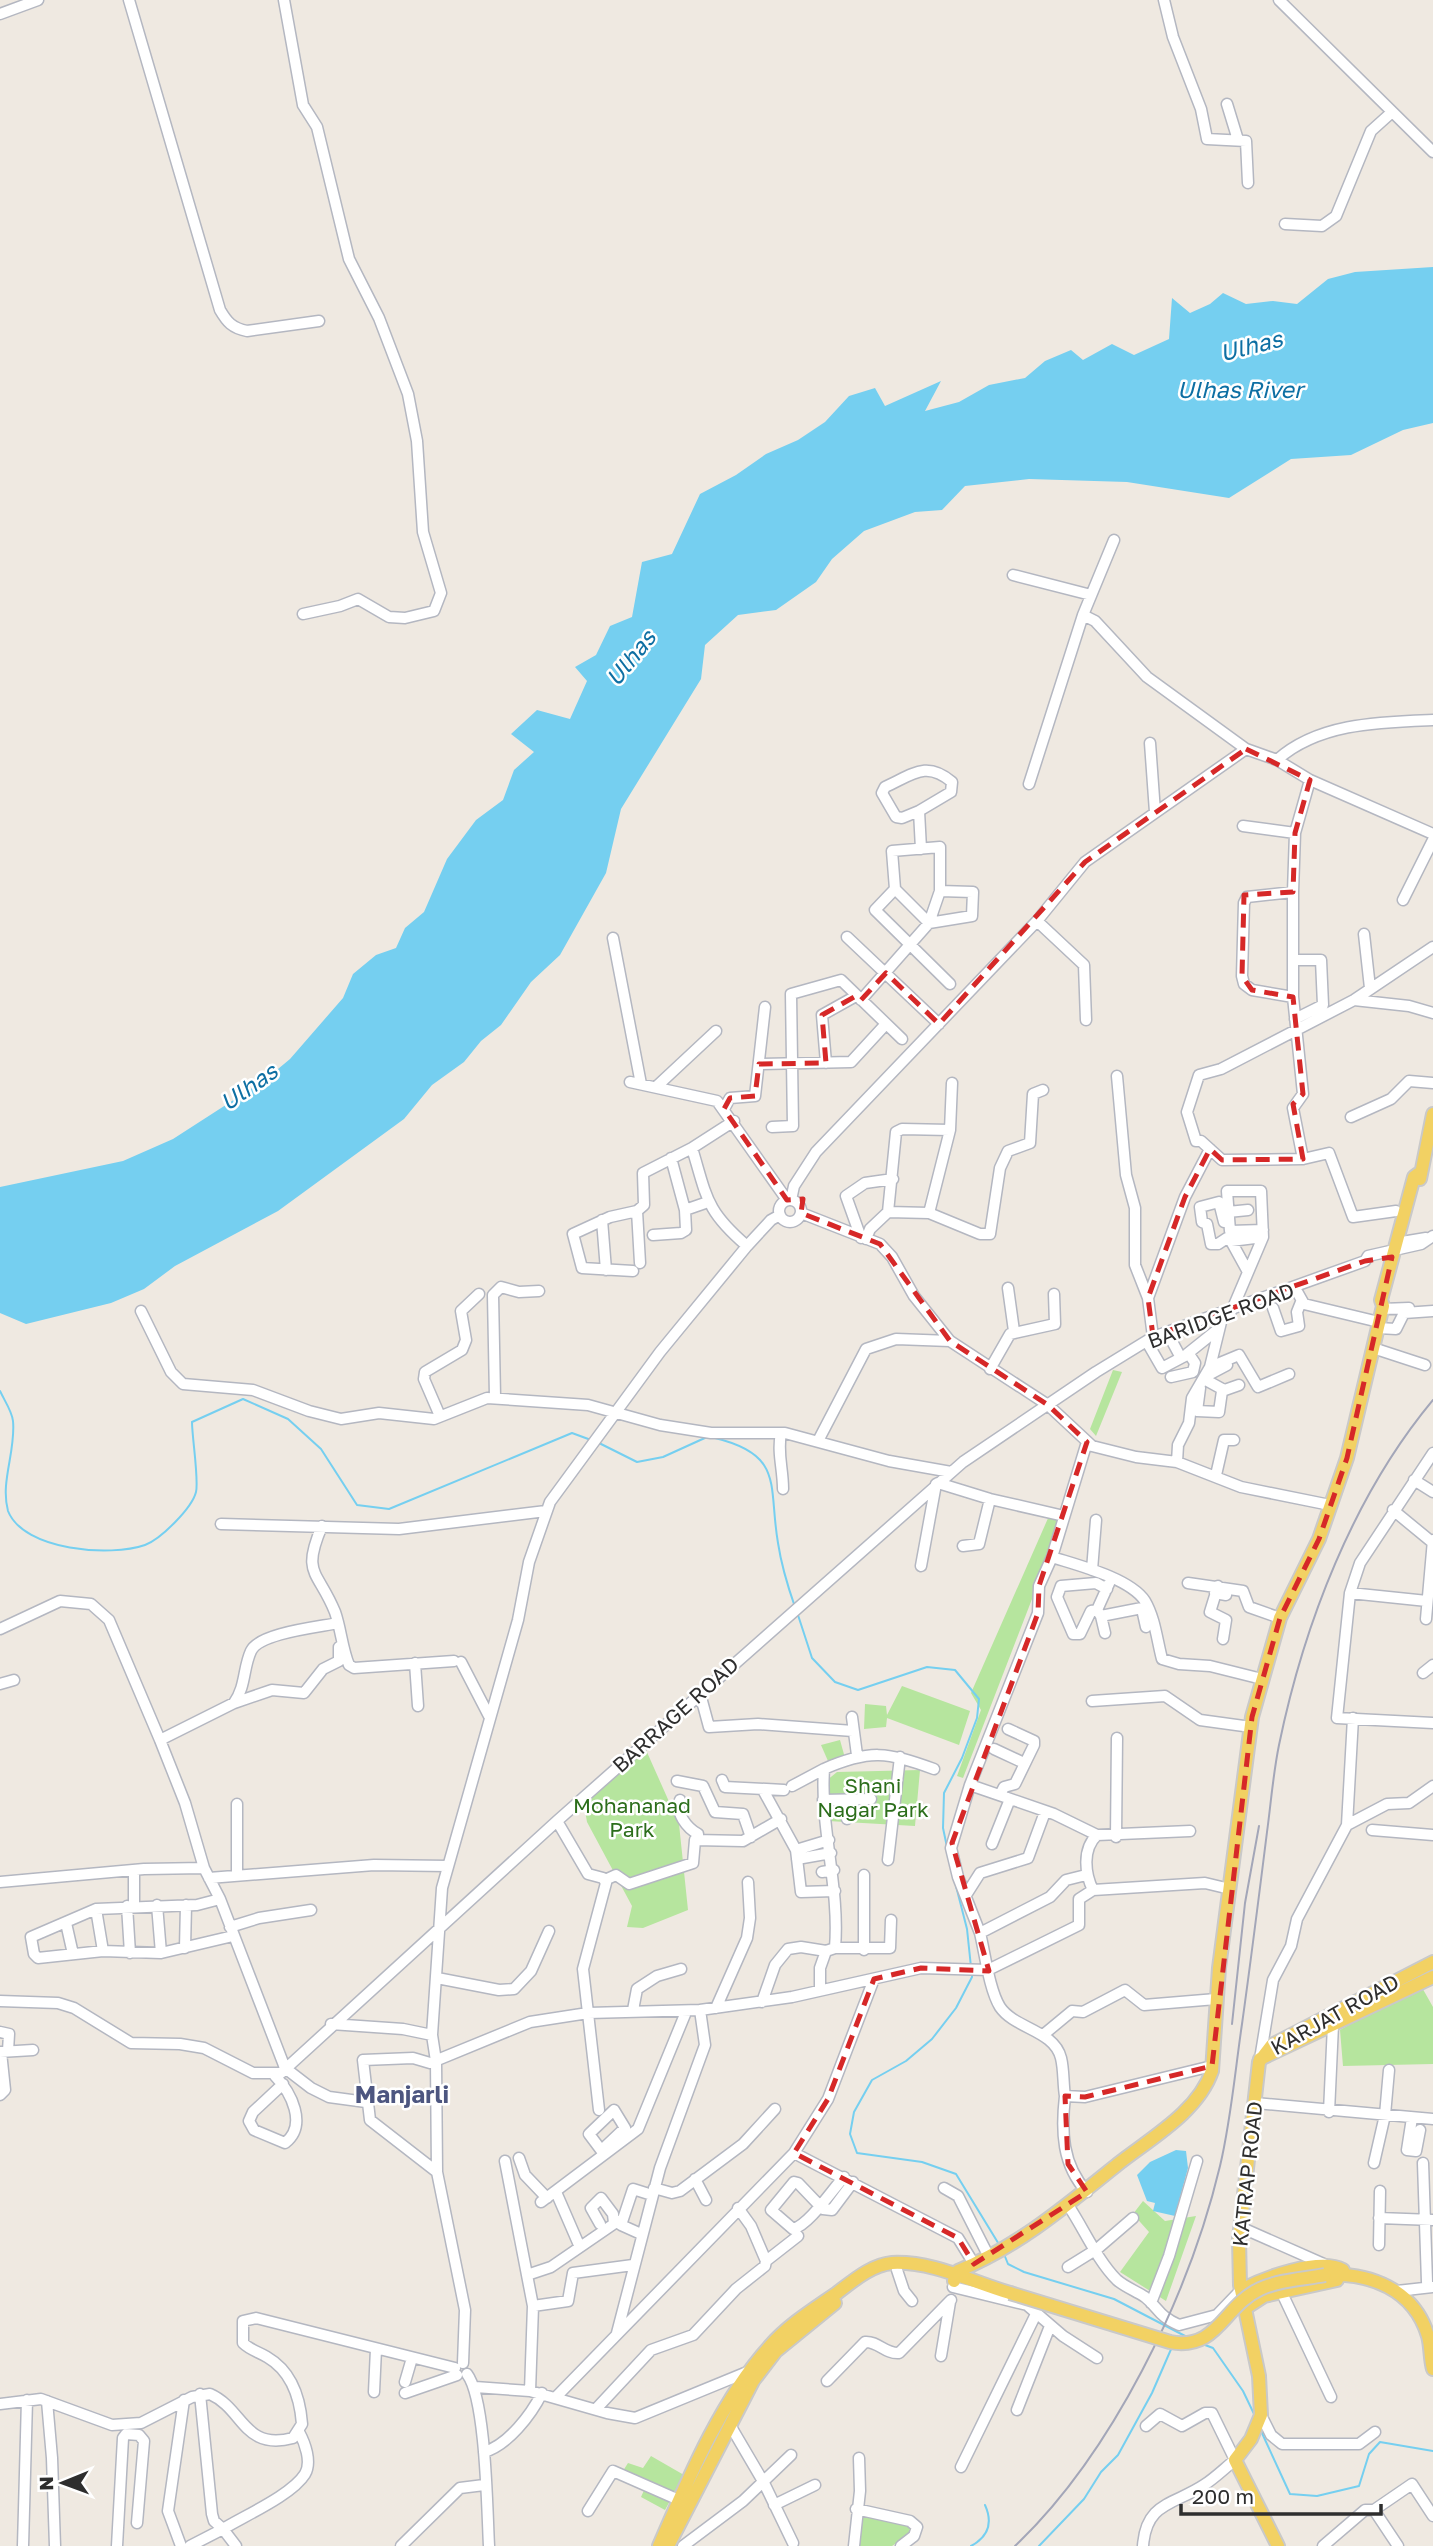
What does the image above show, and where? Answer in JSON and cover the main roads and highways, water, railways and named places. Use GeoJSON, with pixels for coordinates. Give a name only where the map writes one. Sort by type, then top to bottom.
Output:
{"type":"FeatureCollection","features":[{"type":"Feature","properties":{"kind":"main road"},"geometry":{"type":"LineString","coordinates":[[954,2281],[974,2264],[1013,2244],[1087,2192],[1172,2123],[1207,2085],[1212,2066],[1216,2000],[1251,1727],[1262,1679],[1280,1618],[1320,1539],[1347,1458],[1380,1319],[1381,1300],[1398,1249],[1414,1177],[1418,1174],[1433,1114]]}},
{"type":"Feature","properties":{"kind":"main road","name":"KARJAT ROAD"},"geometry":{"type":"LineString","coordinates":[[1260,2059],[1272,2045],[1433,1962]]}},
{"type":"Feature","properties":{"kind":"main road","name":"KARJAT ROAD"},"geometry":{"type":"LineString","coordinates":[[1260,2059],[1433,1977]]}},
{"type":"Feature","properties":{"kind":"main road","name":"KATRAP ROAD"},"geometry":{"type":"LineString","coordinates":[[1260,2059],[1240,2227],[1241,2290],[1259,2375],[1260,2417],[1251,2440],[1235,2460],[1278,2546]]}},
{"type":"Feature","properties":{"kind":"main road"},"geometry":{"type":"LineString","coordinates":[[659,2546],[679,2500],[726,2409],[771,2343],[870,2270],[896,2263],[954,2281]]}},
{"type":"Feature","properties":{"kind":"main road"},"geometry":{"type":"LineString","coordinates":[[668,2546],[755,2370],[851,2291],[883,2272],[897,2270],[971,2282],[1170,2342],[1187,2344],[1212,2334],[1248,2296],[1263,2288],[1326,2270]]}},
{"type":"Feature","properties":{"kind":"main road"},"geometry":{"type":"LineString","coordinates":[[1241,2290],[1270,2277],[1326,2270],[1350,2273],[1397,2291],[1421,2320],[1429,2337],[1433,2369]]}},
{"type":"Feature","properties":{"kind":"main road"},"geometry":{"type":"LineString","coordinates":[[1244,2309],[1253,2301],[1281,2291],[1329,2282],[1350,2273]]}},
{"type":"Feature","properties":{"kind":"water","name":"Ulhas River"},"geometry":{"type":"Polygon","coordinates":[[[1433,267],[1433,423],[1403,430],[1351,455],[1291,459],[1229,498],[1127,482],[1029,479],[965,486],[942,510],[915,512],[864,531],[832,559],[816,582],[776,610],[738,615],[705,645],[701,679],[621,809],[606,873],[560,955],[531,982],[501,1025],[481,1041],[464,1062],[432,1085],[404,1119],[278,1211],[175,1266],[144,1289],[111,1303],[26,1324],[0,1313],[0,1187],[123,1161],[173,1139],[266,1079],[290,1059],[343,998],[353,974],[376,955],[396,948],[405,928],[424,912],[447,859],[476,820],[503,800],[514,770],[534,752],[511,734],[537,710],[570,719],[587,681],[575,667],[596,655],[610,626],[632,617],[642,562],[672,554],[700,494],[736,475],[766,454],[798,440],[825,422],[849,396],[875,388],[885,406],[941,381],[925,411],[959,402],[989,385],[1025,378],[1045,361],[1071,350],[1083,360],[1112,344],[1134,355],[1169,339],[1172,298],[1190,313],[1210,304],[1223,293],[1246,304],[1273,301],[1297,304],[1328,279],[1355,272],[1433,267]]]}},
{"type":"Feature","properties":{"kind":"water"},"geometry":{"type":"Polygon","coordinates":[[[1176,2150],[1186,2151],[1188,2168],[1175,2216],[1153,2211],[1155,2203],[1147,2201],[1137,2175],[1150,2162],[1176,2150]]]}},
{"type":"Feature","properties":{"kind":"waterway"},"geometry":{"type":"LineString","coordinates":[[0,1391],[13,1421],[6,1489],[8,1511],[17,1524],[31,1535],[70,1548],[91,1550],[130,1549],[145,1545],[175,1522],[189,1506],[196,1492],[192,1422],[243,1399],[288,1419],[321,1449],[357,1505],[389,1509],[572,1433],[591,1440]]}},
{"type":"Feature","properties":{"kind":"waterway"},"geometry":{"type":"LineString","coordinates":[[599,1443],[637,1462],[663,1457],[707,1437]]}},
{"type":"Feature","properties":{"kind":"waterway"},"geometry":{"type":"LineString","coordinates":[[715,1438],[753,1454],[763,1464],[769,1476],[779,1551],[795,1607]]}},
{"type":"Feature","properties":{"kind":"waterway"},"geometry":{"type":"LineString","coordinates":[[797,1612],[812,1658],[835,1682],[858,1690],[927,1667],[955,1670],[979,1699],[977,1718],[962,1758],[944,1793],[943,1828],[947,1847]]}},
{"type":"Feature","properties":{"kind":"waterway"},"geometry":{"type":"LineString","coordinates":[[956,1886],[967,1929],[971,1967]]}},
{"type":"Feature","properties":{"kind":"waterway"},"geometry":{"type":"LineString","coordinates":[[972,1972],[956,2008],[932,2039],[906,2061],[872,2080],[854,2112],[850,2134],[857,2153],[922,2162],[956,2174],[1000,2246]]}},
{"type":"Feature","properties":{"kind":"waterway"},"geometry":{"type":"LineString","coordinates":[[1004,2254],[1008,2264],[1024,2272],[1114,2299],[1187,2337]]}},
{"type":"Feature","properties":{"kind":"waterway"},"geometry":{"type":"LineString","coordinates":[[1205,2345],[1213,2348],[1243,2391],[1255,2416]]}},
{"type":"Feature","properties":{"kind":"waterway"},"geometry":{"type":"LineString","coordinates":[[1039,2546],[1084,2499],[1101,2472],[1118,2455],[1152,2393],[1172,2347]]}},
{"type":"Feature","properties":{"kind":"waterway"},"geometry":{"type":"LineString","coordinates":[[1261,2431],[1290,2494],[1317,2496],[1359,2486],[1369,2454],[1380,2442],[1433,2451]]}},
{"type":"Feature","properties":{"kind":"waterway"},"geometry":{"type":"LineString","coordinates":[[971,2546],[985,2534],[989,2524],[985,2505]]}},
{"type":"Feature","properties":{"kind":"railway"},"geometry":{"type":"LineString","coordinates":[[1015,2546],[1050,2509],[1084,2466],[1114,2420],[1142,2370],[1189,2267],[1220,2166],[1227,2131],[1275,1767],[1302,1654],[1335,1563],[1356,1519],[1404,1437],[1433,1400]]}},
{"type":"Feature","properties":{"kind":"railway"},"geometry":{"type":"LineString","coordinates":[[1232,2024],[1245,1903],[1259,1826]]}},
{"type":"Feature","properties":{"kind":"district","name":"Manjarli"},"geometry":{"type":"Point","coordinates":[402,2095]}},
{"type":"Feature","properties":{"kind":"water label","name":"Ulhas"},"geometry":{"type":"Point","coordinates":[1251,346]}},
{"type":"Feature","properties":{"kind":"water label","name":"Ulhas"},"geometry":{"type":"Point","coordinates":[631,658]}},
{"type":"Feature","properties":{"kind":"water label","name":"Ulhas"},"geometry":{"type":"Point","coordinates":[249,1087]}},
{"type":"Feature","properties":{"kind":"park label","name":"Shani Nagar Park"},"geometry":{"type":"Point","coordinates":[873,1798]}},
{"type":"Feature","properties":{"kind":"park label","name":"Mohananad Park"},"geometry":{"type":"Point","coordinates":[632,1818]}}]}
